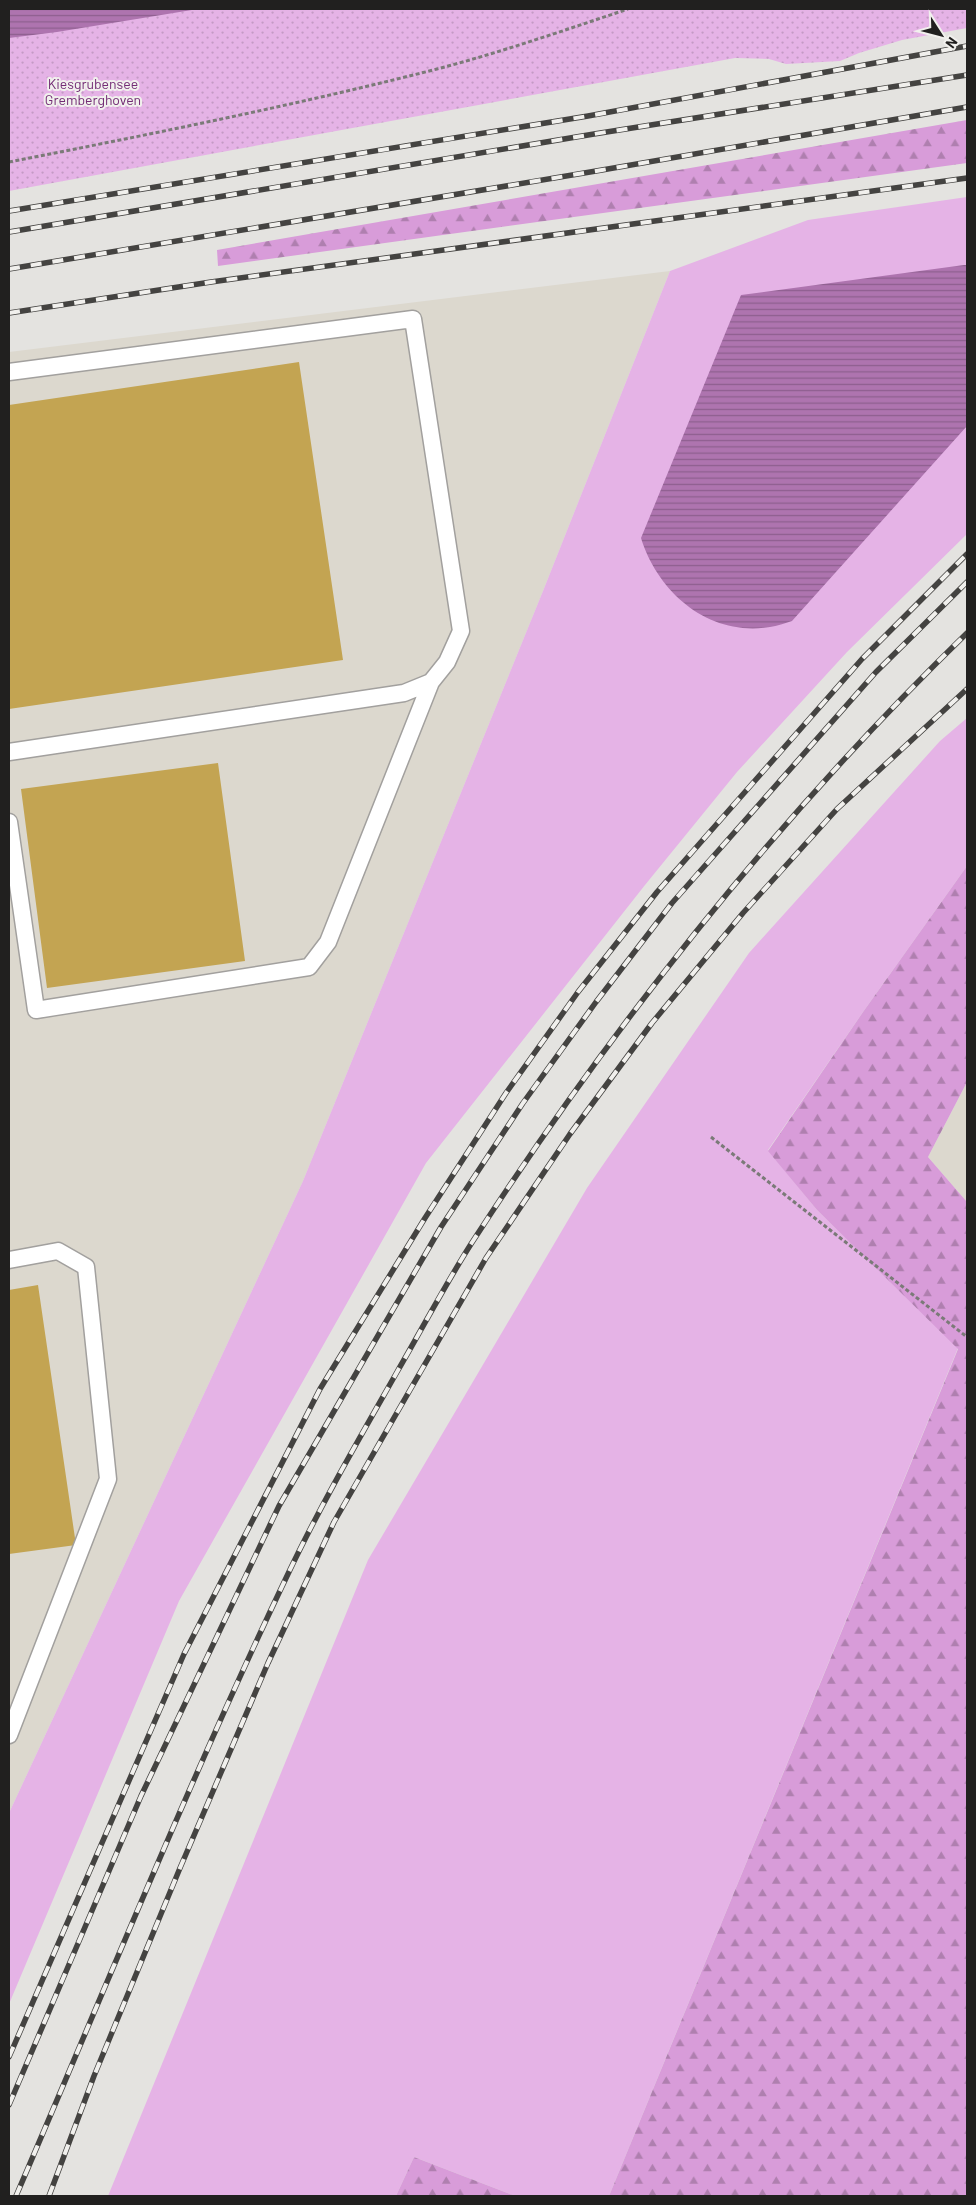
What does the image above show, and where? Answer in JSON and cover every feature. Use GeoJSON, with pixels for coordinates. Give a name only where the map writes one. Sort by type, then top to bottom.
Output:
{"type":"FeatureCollection","features":[{"type":"Feature","properties":{"kind":"lane"},"geometry":{"type":"LineString","coordinates":[[9,372],[413,319],[461,630],[448,662],[431,682],[328,942],[309,967],[36,1010],[9,828]]}},
{"type":"Feature","properties":{"kind":"lane"},"geometry":{"type":"LineString","coordinates":[[9,752],[404,693],[431,682]]}},
{"type":"Feature","properties":{"kind":"lane"},"geometry":{"type":"LineString","coordinates":[[9,1260],[58,1252],[86,1267],[108,1479],[9,1735]]}},
{"type":"Feature","properties":{"kind":"path"},"geometry":{"type":"LineString","coordinates":[[9,162],[199,125],[437,69],[508,49],[628,9]]}},
{"type":"Feature","properties":{"kind":"path"},"geometry":{"type":"LineString","coordinates":[[711,1137],[967,1337]]}},
{"type":"Feature","properties":{"kind":"shaded area"},"geometry":{"type":"Polygon","coordinates":[[[9,9],[198,9],[9,38],[9,9]]]}},
{"type":"Feature","properties":{"kind":"shaded area"},"geometry":{"type":"Polygon","coordinates":[[[967,265],[967,426],[792,621],[770,627],[748,628],[726,625],[707,618],[689,607],[673,593],[660,577],[649,558],[641,538],[741,295],[967,265]]]}},
{"type":"Feature","properties":{"kind":"shaded area"},"geometry":{"type":"Polygon","coordinates":[[[670,271],[543,591],[303,1181],[9,1813],[9,352],[670,271]]]}},
{"type":"Feature","properties":{"kind":"shaded area"},"geometry":{"type":"Polygon","coordinates":[[[967,1082],[967,1202],[928,1157],[967,1082]]]}},
{"type":"Feature","properties":{"kind":"green space","name":"Kiesgrubensee Gremberghoven"},"geometry":{"type":"Polygon","coordinates":[[[9,9],[967,9],[967,28],[902,40],[840,61],[786,64],[769,59],[735,58],[9,191],[9,9]]]}},
{"type":"Feature","properties":{"kind":"green space"},"geometry":{"type":"Polygon","coordinates":[[[967,120],[967,163],[218,266],[217,250],[967,120]]]}},
{"type":"Feature","properties":{"kind":"green space"},"geometry":{"type":"Polygon","coordinates":[[[967,197],[967,534],[847,652],[737,772],[645,885],[426,1163],[179,1601],[9,2004],[9,1813],[303,1181],[543,591],[670,271],[808,220],[967,197]]]}},
{"type":"Feature","properties":{"kind":"green space"},"geometry":{"type":"Polygon","coordinates":[[[967,718],[967,866],[768,1150],[817,1210],[958,1348],[609,2196],[515,2196],[414,2157],[396,2196],[108,2196],[368,1560],[587,1188],[749,953],[940,741],[967,718]]]}},
{"type":"Feature","properties":{"kind":"green space"},"geometry":{"type":"Polygon","coordinates":[[[967,866],[967,1082],[928,1157],[967,1202],[967,2196],[609,2196],[958,1349],[817,1210],[768,1151],[863,1012],[967,866]]]}},
{"type":"Feature","properties":{"kind":"green space"},"geometry":{"type":"Polygon","coordinates":[[[414,2157],[515,2196],[396,2196],[414,2157]]]}},
{"type":"Feature","properties":{"kind":"building"},"geometry":{"type":"Polygon","coordinates":[[[299,362],[343,660],[9,709],[9,405],[299,362]]]}},
{"type":"Feature","properties":{"kind":"building"},"geometry":{"type":"Polygon","coordinates":[[[218,763],[245,961],[47,988],[21,789],[218,763]]]}},
{"type":"Feature","properties":{"kind":"building"},"geometry":{"type":"Polygon","coordinates":[[[38,1285],[76,1545],[9,1554],[9,1290],[38,1285]]]}},
{"type":"Feature","properties":{"kind":"railway"},"geometry":{"type":"LineString","coordinates":[[9,211],[588,116],[967,46]]}},
{"type":"Feature","properties":{"kind":"railway"},"geometry":{"type":"LineString","coordinates":[[9,232],[594,134],[967,75]]}},
{"type":"Feature","properties":{"kind":"railway"},"geometry":{"type":"LineString","coordinates":[[9,269],[967,107]]}},
{"type":"Feature","properties":{"kind":"railway"},"geometry":{"type":"LineString","coordinates":[[9,313],[211,282],[967,178]]}},
{"type":"Feature","properties":{"kind":"railway"},"geometry":{"type":"LineString","coordinates":[[9,2057],[184,1654],[320,1389],[425,1218],[506,1093],[578,992],[657,892],[862,659],[967,554]]}},
{"type":"Feature","properties":{"kind":"railway"},"geometry":{"type":"LineString","coordinates":[[9,2105],[141,1796],[279,1506],[441,1227],[523,1103],[596,1002],[672,903],[876,672],[967,582]]}},
{"type":"Feature","properties":{"kind":"railway"},"geometry":{"type":"LineString","coordinates":[[16,2196],[148,1884],[216,1729],[287,1576],[340,1473],[461,1260],[582,1081],[702,924],[765,848],[830,775],[967,633]]}},
{"type":"Feature","properties":{"kind":"railway"},"geometry":{"type":"LineString","coordinates":[[49,2196],[94,2076],[180,1868],[268,1663],[334,1522],[486,1258],[570,1134],[652,1023],[743,913],[837,809],[967,689]]}}]}
